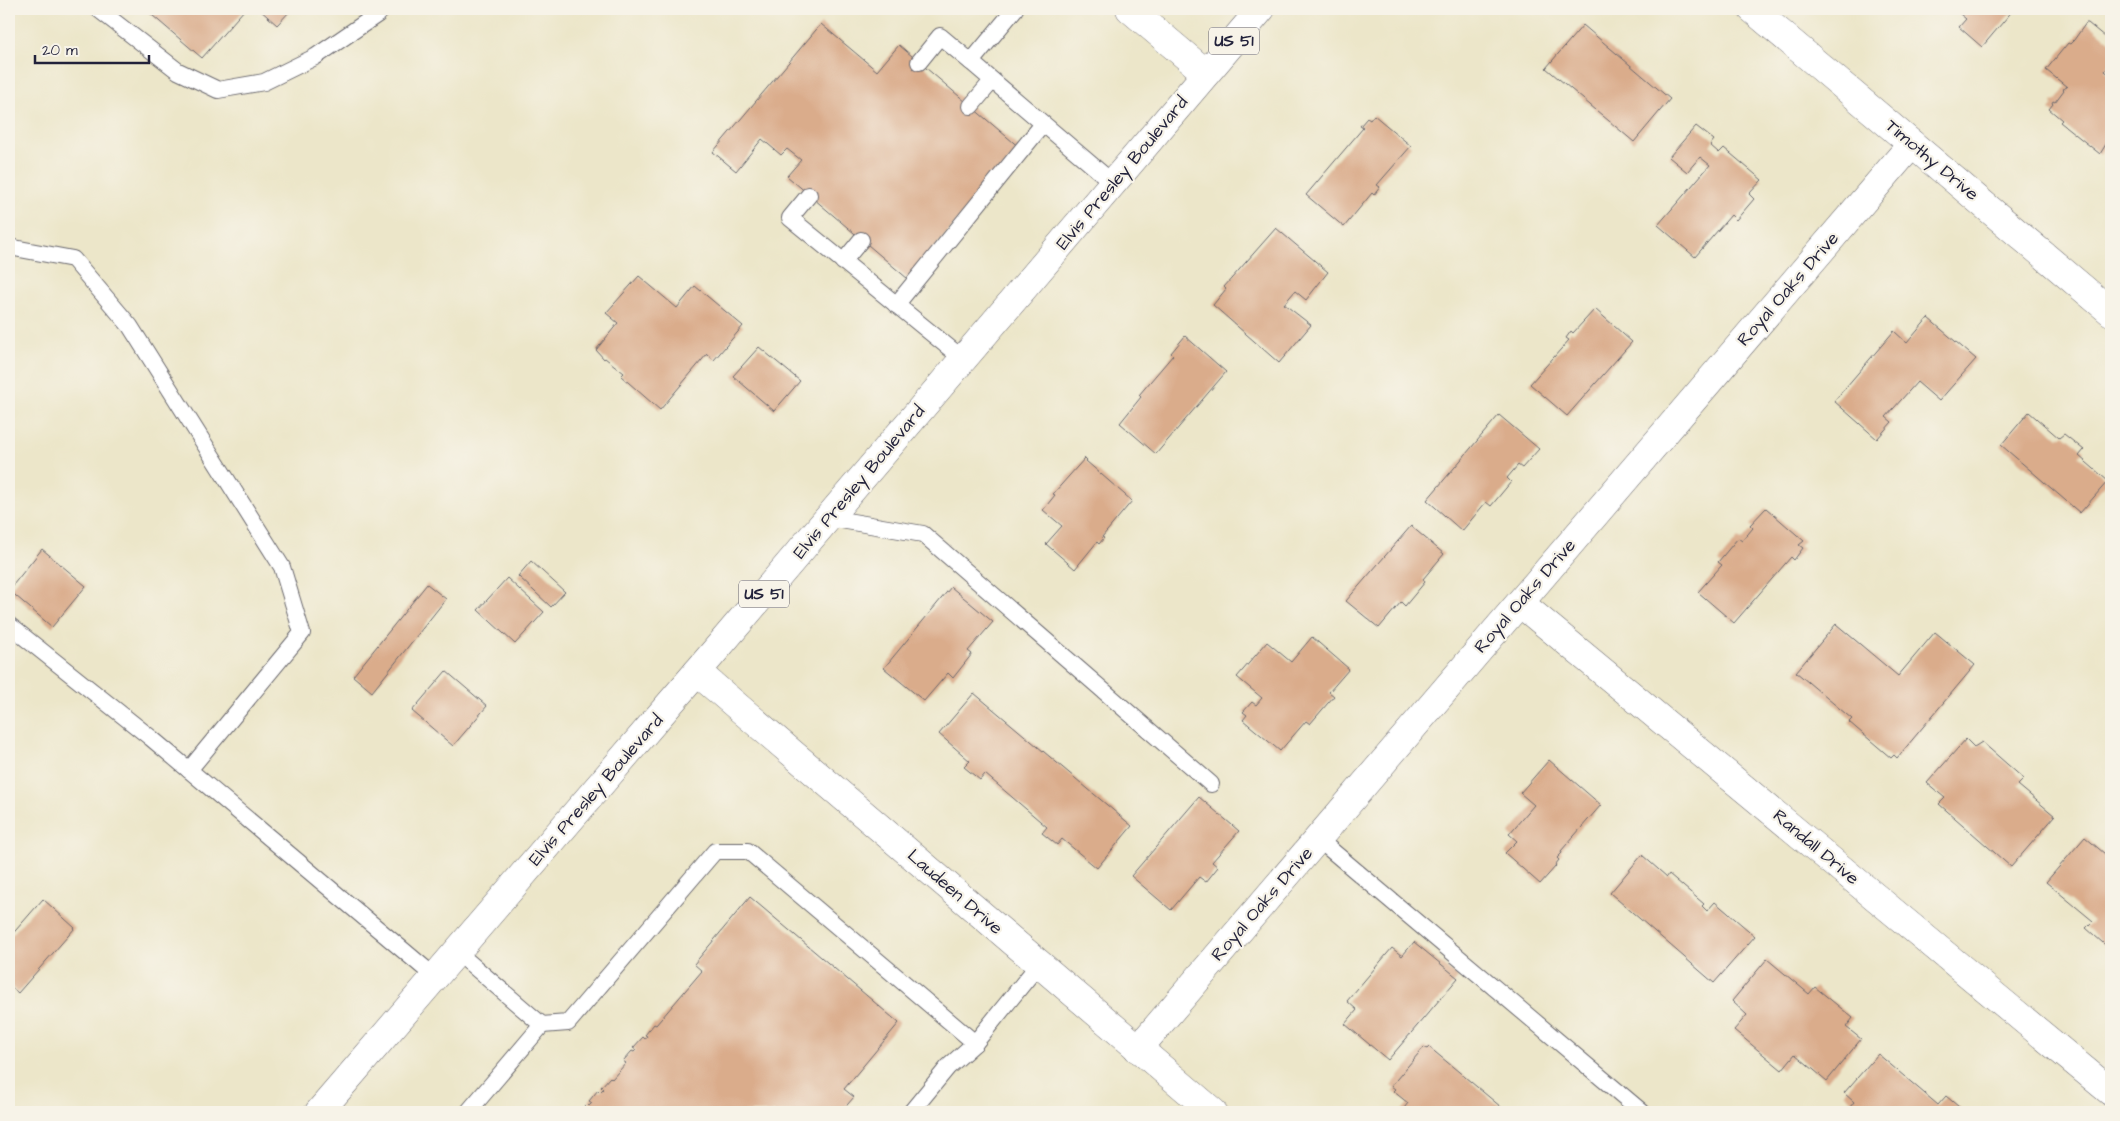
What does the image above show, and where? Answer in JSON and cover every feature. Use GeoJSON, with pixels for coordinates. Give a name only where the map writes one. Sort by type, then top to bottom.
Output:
{"type":"FeatureCollection","features":[{"type":"Feature","properties":{"kind":"street"},"geometry":{"type":"LineString","coordinates":[[1130,9],[1206,73]]}},
{"type":"Feature","properties":{"kind":"street","name":"Elvis Presley Boulevard"},"geometry":{"type":"LineString","coordinates":[[319,1112],[829,518],[1261,9]]}},
{"type":"Feature","properties":{"kind":"street","name":"Timothy Drive"},"geometry":{"type":"LineString","coordinates":[[1752,9],[2111,312]]}},
{"type":"Feature","properties":{"kind":"street","name":"Royal Oaks Drive"},"geometry":{"type":"LineString","coordinates":[[1138,1049],[1912,144]]}},
{"type":"Feature","properties":{"kind":"street","name":"Randall Drive"},"geometry":{"type":"LineString","coordinates":[[1520,602],[2111,1092]]}},
{"type":"Feature","properties":{"kind":"street","name":"Laudeen Drive"},"geometry":{"type":"LineString","coordinates":[[697,672],[1213,1112]]}},
{"type":"Feature","properties":{"kind":"lane"},"geometry":{"type":"LineString","coordinates":[[98,9],[178,71],[218,90],[264,82],[307,61],[383,9]]}},
{"type":"Feature","properties":{"kind":"lane"},"geometry":{"type":"LineString","coordinates":[[971,62],[1015,9]]}},
{"type":"Feature","properties":{"kind":"lane"},"geometry":{"type":"LineString","coordinates":[[919,62],[940,36],[1113,183]]}},
{"type":"Feature","properties":{"kind":"lane"},"geometry":{"type":"LineString","coordinates":[[970,106],[992,80]]}},
{"type":"Feature","properties":{"kind":"lane"},"geometry":{"type":"LineString","coordinates":[[896,304],[1043,124]]}},
{"type":"Feature","properties":{"kind":"lane"},"geometry":{"type":"LineString","coordinates":[[809,195],[790,218],[963,360]]}},
{"type":"Feature","properties":{"kind":"lane"},"geometry":{"type":"LineString","coordinates":[[843,262],[861,240]]}},
{"type":"Feature","properties":{"kind":"lane"},"geometry":{"type":"LineString","coordinates":[[9,247],[73,259],[99,288],[130,326],[282,566],[302,633],[190,770]]}},
{"type":"Feature","properties":{"kind":"lane"},"geometry":{"type":"LineString","coordinates":[[829,518],[923,534],[1212,784]]}},
{"type":"Feature","properties":{"kind":"lane"},"geometry":{"type":"LineString","coordinates":[[9,625],[190,770],[435,977]]}},
{"type":"Feature","properties":{"kind":"lane"},"geometry":{"type":"LineString","coordinates":[[1318,839],[1642,1112]]}},
{"type":"Feature","properties":{"kind":"lane"},"geometry":{"type":"LineString","coordinates":[[456,952],[542,1025],[568,1023],[715,851],[748,851],[975,1043]]}},
{"type":"Feature","properties":{"kind":"lane"},"geometry":{"type":"LineString","coordinates":[[911,1112],[948,1067],[975,1043],[1039,964]]}},
{"type":"Feature","properties":{"kind":"lane"},"geometry":{"type":"LineString","coordinates":[[468,1112],[542,1025]]}},
{"type":"Feature","properties":{"kind":"building"},"geometry":{"type":"Polygon","coordinates":[[[145,9],[245,9],[202,58],[145,9]]]}},
{"type":"Feature","properties":{"kind":"building"},"geometry":{"type":"Polygon","coordinates":[[[259,9],[292,9],[277,25],[259,9]]]}},
{"type":"Feature","properties":{"kind":"building"},"geometry":{"type":"Polygon","coordinates":[[[1954,9],[2014,9],[1982,47],[1959,27],[1966,19],[1954,9]]]}},
{"type":"Feature","properties":{"kind":"building"},"geometry":{"type":"Polygon","coordinates":[[[2086,23],[2111,42],[2111,63],[2105,71],[2111,76],[2111,136],[2100,154],[2060,122],[2062,120],[2049,109],[2053,101],[2055,102],[2063,89],[2067,87],[2046,70],[2068,43],[2070,44],[2074,40],[2086,23]]]}},
{"type":"Feature","properties":{"kind":"building"},"geometry":{"type":"Polygon","coordinates":[[[821,24],[877,71],[899,45],[1020,148],[908,279],[787,176],[801,160],[787,149],[781,155],[762,139],[736,171],[713,152],[821,24]]]}},
{"type":"Feature","properties":{"kind":"building"},"geometry":{"type":"Polygon","coordinates":[[[1583,25],[1670,99],[1634,142],[1546,68],[1583,25]]]}},
{"type":"Feature","properties":{"kind":"building"},"geometry":{"type":"Polygon","coordinates":[[[1374,115],[1411,146],[1377,185],[1380,187],[1374,195],[1372,193],[1344,227],[1306,195],[1363,128],[1360,126],[1367,118],[1370,120],[1374,115]]]}},
{"type":"Feature","properties":{"kind":"building"},"geometry":{"type":"Polygon","coordinates":[[[1696,126],[1714,140],[1710,145],[1719,153],[1724,148],[1762,180],[1749,194],[1754,199],[1736,220],[1731,215],[1695,257],[1658,225],[1710,165],[1700,157],[1687,172],[1669,157],[1696,126]]]}},
{"type":"Feature","properties":{"kind":"building"},"geometry":{"type":"Polygon","coordinates":[[[1276,228],[1328,272],[1306,300],[1295,291],[1284,304],[1311,325],[1279,363],[1213,305],[1226,289],[1224,287],[1276,228]]]}},
{"type":"Feature","properties":{"kind":"building"},"geometry":{"type":"Polygon","coordinates":[[[639,276],[677,308],[695,286],[743,326],[714,360],[707,354],[660,410],[621,376],[624,373],[604,359],[596,350],[618,323],[606,313],[639,276]]]}},
{"type":"Feature","properties":{"kind":"building"},"geometry":{"type":"Polygon","coordinates":[[[1595,309],[1632,342],[1567,416],[1530,384],[1569,340],[1566,338],[1571,331],[1573,333],[1595,309]]]}},
{"type":"Feature","properties":{"kind":"building"},"geometry":{"type":"Polygon","coordinates":[[[1928,318],[1976,359],[1939,401],[1917,382],[1886,417],[1892,422],[1877,439],[1834,401],[1894,331],[1907,343],[1928,318]]]}},
{"type":"Feature","properties":{"kind":"building"},"geometry":{"type":"Polygon","coordinates":[[[1185,336],[1226,372],[1156,454],[1120,423],[1141,397],[1139,395],[1173,355],[1171,353],[1185,336]]]}},
{"type":"Feature","properties":{"kind":"building"},"geometry":{"type":"Polygon","coordinates":[[[759,347],[800,381],[774,411],[733,376],[759,347]]]}},
{"type":"Feature","properties":{"kind":"building"},"geometry":{"type":"Polygon","coordinates":[[[2029,412],[2059,438],[2064,434],[2084,450],[2079,456],[2108,481],[2080,513],[2001,445],[2029,412]]]}},
{"type":"Feature","properties":{"kind":"building"},"geometry":{"type":"Polygon","coordinates":[[[1499,415],[1539,449],[1522,468],[1518,465],[1507,478],[1511,482],[1491,506],[1486,502],[1462,531],[1427,500],[1499,415]]]}},
{"type":"Feature","properties":{"kind":"building"},"geometry":{"type":"Polygon","coordinates":[[[1085,458],[1086,461],[1132,501],[1102,537],[1104,538],[1099,544],[1097,542],[1075,569],[1046,544],[1062,526],[1043,510],[1055,495],[1053,494],[1085,458]]]}},
{"type":"Feature","properties":{"kind":"building"},"geometry":{"type":"Polygon","coordinates":[[[1766,508],[1804,541],[1799,545],[1803,548],[1794,560],[1791,557],[1734,623],[1698,592],[1722,565],[1718,562],[1738,538],[1742,541],[1753,528],[1750,525],[1766,508]]]}},
{"type":"Feature","properties":{"kind":"building"},"geometry":{"type":"Polygon","coordinates":[[[1411,526],[1444,554],[1423,579],[1425,582],[1405,606],[1401,602],[1379,628],[1346,601],[1411,526]]]}},
{"type":"Feature","properties":{"kind":"building"},"geometry":{"type":"Polygon","coordinates":[[[42,549],[86,586],[52,627],[9,590],[42,549]]]}},
{"type":"Feature","properties":{"kind":"building"},"geometry":{"type":"Polygon","coordinates":[[[531,561],[565,592],[551,607],[518,576],[531,561]]]}},
{"type":"Feature","properties":{"kind":"building"},"geometry":{"type":"Polygon","coordinates":[[[507,578],[544,612],[515,644],[478,610],[507,578]]]}},
{"type":"Feature","properties":{"kind":"building"},"geometry":{"type":"Polygon","coordinates":[[[427,584],[446,599],[372,692],[353,676],[427,584]]]}},
{"type":"Feature","properties":{"kind":"building"},"geometry":{"type":"Polygon","coordinates":[[[951,587],[993,622],[968,651],[972,654],[953,678],[948,673],[924,701],[884,668],[951,587]]]}},
{"type":"Feature","properties":{"kind":"building"},"geometry":{"type":"Polygon","coordinates":[[[1836,624],[1898,676],[1935,632],[1975,665],[1897,758],[1894,755],[1891,758],[1849,722],[1852,719],[1796,672],[1836,624]]]}},
{"type":"Feature","properties":{"kind":"building"},"geometry":{"type":"Polygon","coordinates":[[[1312,637],[1349,669],[1329,692],[1334,696],[1310,724],[1306,721],[1280,751],[1243,720],[1247,715],[1243,712],[1252,702],[1256,705],[1262,698],[1237,677],[1267,642],[1291,662],[1312,637]]]}},
{"type":"Feature","properties":{"kind":"building"},"geometry":{"type":"Polygon","coordinates":[[[446,671],[487,706],[453,746],[412,711],[446,671]]]}},
{"type":"Feature","properties":{"kind":"building"},"geometry":{"type":"Polygon","coordinates":[[[974,693],[1132,826],[1097,868],[1062,839],[1057,845],[1042,833],[1047,827],[985,774],[980,780],[964,767],[970,761],[939,734],[974,693]]]}},
{"type":"Feature","properties":{"kind":"building"},"geometry":{"type":"Polygon","coordinates":[[[1966,739],[1974,747],[1982,742],[2024,779],[2018,785],[2055,816],[2011,867],[1939,804],[1945,798],[1927,783],[1966,739]]]}},
{"type":"Feature","properties":{"kind":"building"},"geometry":{"type":"Polygon","coordinates":[[[1549,760],[1601,805],[1561,851],[1562,853],[1557,858],[1559,860],[1556,866],[1540,884],[1505,853],[1517,841],[1509,834],[1534,805],[1520,793],[1549,760]]]}},
{"type":"Feature","properties":{"kind":"building"},"geometry":{"type":"Polygon","coordinates":[[[1199,797],[1239,831],[1212,862],[1218,867],[1206,882],[1199,877],[1171,910],[1131,876],[1199,797]]]}},
{"type":"Feature","properties":{"kind":"building"},"geometry":{"type":"Polygon","coordinates":[[[2085,837],[2111,859],[2111,950],[2086,928],[2093,921],[2046,882],[2085,837]]]}},
{"type":"Feature","properties":{"kind":"building"},"geometry":{"type":"Polygon","coordinates":[[[1642,855],[1667,877],[1669,874],[1704,904],[1702,906],[1707,911],[1715,902],[1755,936],[1714,983],[1610,893],[1642,855]]]}},
{"type":"Feature","properties":{"kind":"building"},"geometry":{"type":"Polygon","coordinates":[[[750,897],[899,1023],[844,1089],[854,1097],[841,1112],[579,1112],[587,1104],[589,1106],[592,1103],[589,1101],[598,1090],[600,1092],[603,1089],[601,1087],[610,1077],[612,1079],[626,1063],[623,1061],[632,1051],[636,1050],[633,1048],[643,1037],[645,1039],[647,1036],[645,1035],[654,1024],[656,1025],[702,971],[694,964],[750,897]]]}},
{"type":"Feature","properties":{"kind":"building"},"geometry":{"type":"Polygon","coordinates":[[[43,899],[75,928],[18,993],[9,985],[9,938],[43,899]]]}},
{"type":"Feature","properties":{"kind":"building"},"geometry":{"type":"Polygon","coordinates":[[[1414,942],[1458,978],[1388,1060],[1345,1024],[1357,1010],[1347,1001],[1392,948],[1402,956],[1414,942]]]}},
{"type":"Feature","properties":{"kind":"building"},"geometry":{"type":"Polygon","coordinates":[[[1767,959],[1809,994],[1815,987],[1853,1018],[1846,1027],[1861,1039],[1827,1081],[1795,1054],[1782,1070],[1734,1030],[1747,1015],[1732,1001],[1767,959]]]}},
{"type":"Feature","properties":{"kind":"building"},"geometry":{"type":"Polygon","coordinates":[[[1424,1047],[1427,1049],[1429,1047],[1507,1112],[1401,1112],[1408,1103],[1393,1091],[1395,1089],[1391,1086],[1424,1047]]]}},
{"type":"Feature","properties":{"kind":"building"},"geometry":{"type":"Polygon","coordinates":[[[1878,1054],[1938,1105],[1946,1096],[1965,1112],[1846,1112],[1854,1102],[1844,1093],[1878,1054]]]}}]}
